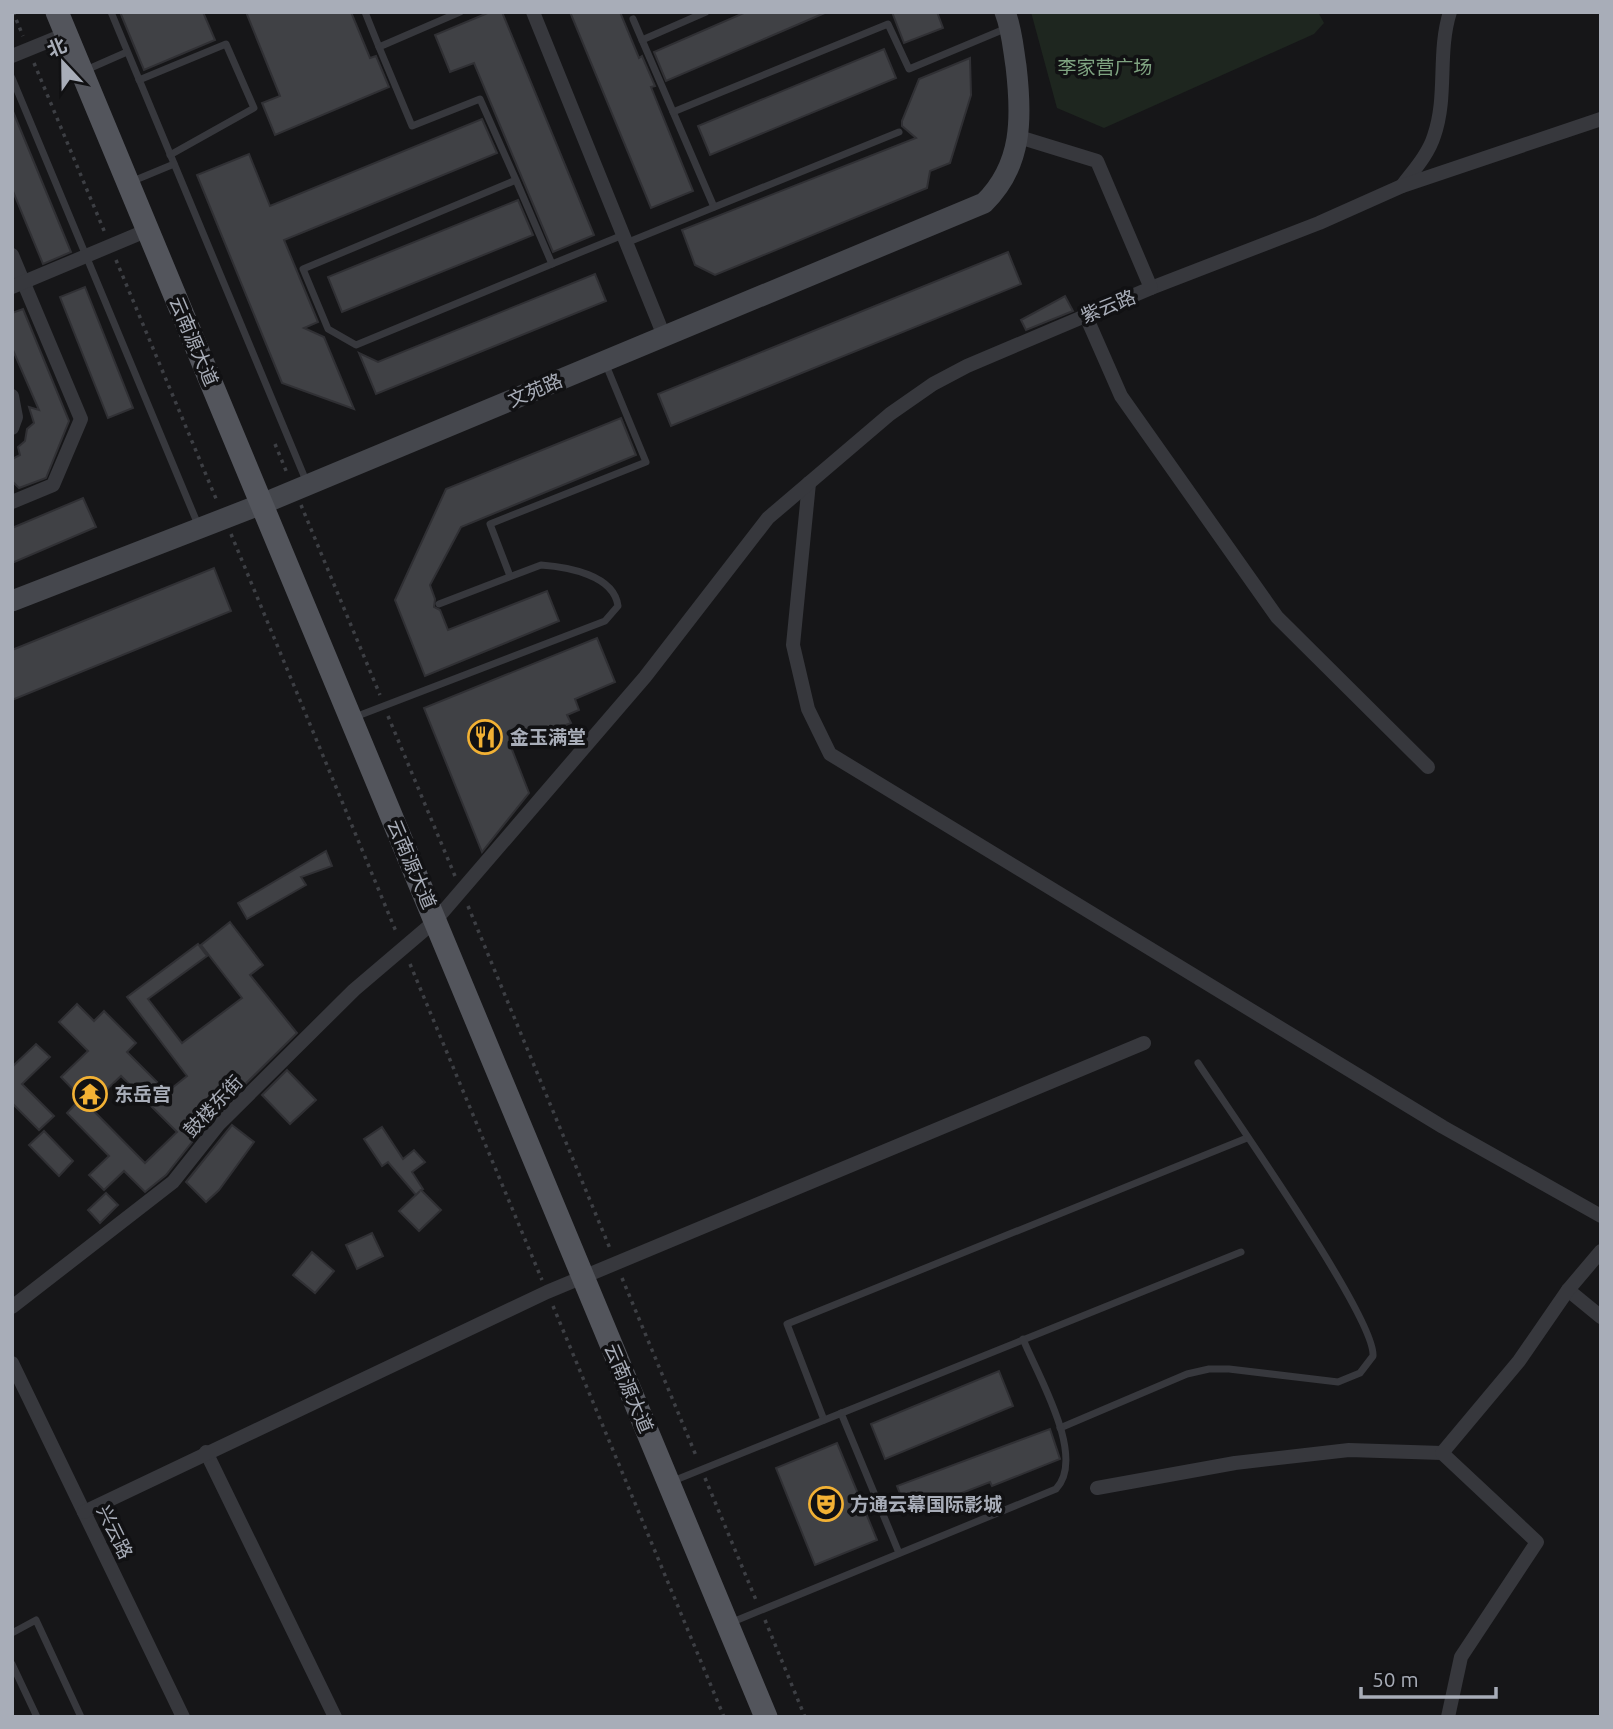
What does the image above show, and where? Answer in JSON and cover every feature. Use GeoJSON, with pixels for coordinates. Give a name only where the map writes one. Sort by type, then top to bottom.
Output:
{"type":"FeatureCollection","features":[{"type":"Feature","properties":{"kind":"main road","name":"云南源大道"},"geometry":{"type":"LineString","coordinates":[[57,12],[766,1717]]}},
{"type":"Feature","properties":{"kind":"street"},"geometry":{"type":"LineString","coordinates":[[533,12],[664,336]]}},
{"type":"Feature","properties":{"kind":"street"},"geometry":{"type":"LineString","coordinates":[[1402,186],[1434,136],[1441,97],[1441,52],[1450,12]]}},
{"type":"Feature","properties":{"kind":"street"},"geometry":{"type":"LineString","coordinates":[[1008,19],[1018,85],[1019,137]]}},
{"type":"Feature","properties":{"kind":"street"},"geometry":{"type":"LineString","coordinates":[[12,56],[66,34]]}},
{"type":"Feature","properties":{"kind":"street"},"geometry":{"type":"LineString","coordinates":[[1151,288],[1319,223],[1402,186],[1601,119]]}},
{"type":"Feature","properties":{"kind":"street","name":"紫云路"},"geometry":{"type":"LineString","coordinates":[[461,890],[645,677],[747,542],[768,518],[808,483],[890,414],[933,384],[967,366],[1151,288],[1097,161],[1019,137]]}},
{"type":"Feature","properties":{"kind":"street","name":"文苑路"},"geometry":{"type":"LineString","coordinates":[[12,601],[262,504],[984,203],[1000,187],[1013,161],[1019,137]]}},
{"type":"Feature","properties":{"kind":"street"},"geometry":{"type":"LineString","coordinates":[[18,285],[148,230]]}},
{"type":"Feature","properties":{"kind":"street"},"geometry":{"type":"LineString","coordinates":[[12,255],[18,285],[81,419],[53,485],[12,502]]}},
{"type":"Feature","properties":{"kind":"street"},"geometry":{"type":"LineString","coordinates":[[1086,314],[1121,396],[1277,617],[1428,767]]}},
{"type":"Feature","properties":{"kind":"street"},"geometry":{"type":"LineString","coordinates":[[12,396],[16,417],[12,428]]}},
{"type":"Feature","properties":{"kind":"street"},"geometry":{"type":"LineString","coordinates":[[808,483],[793,646],[808,709],[830,754],[1443,1127],[1601,1216]]}},
{"type":"Feature","properties":{"kind":"street","name":"鼓楼东街"},"geometry":{"type":"LineString","coordinates":[[12,1307],[173,1182],[219,1125],[354,990],[435,921],[461,890]]}},
{"type":"Feature","properties":{"kind":"street"},"geometry":{"type":"LineString","coordinates":[[84,1512],[547,1292],[1144,1043]]}},
{"type":"Feature","properties":{"kind":"street"},"geometry":{"type":"LineString","coordinates":[[1442,1453],[1519,1361],[1568,1290],[1601,1251]]}},
{"type":"Feature","properties":{"kind":"street"},"geometry":{"type":"LineString","coordinates":[[1568,1290],[1601,1317]]}},
{"type":"Feature","properties":{"kind":"street","name":"兴云路"},"geometry":{"type":"LineString","coordinates":[[12,1363],[183,1717]]}},
{"type":"Feature","properties":{"kind":"street"},"geometry":{"type":"LineString","coordinates":[[1097,1489],[1234,1463],[1349,1450],[1442,1453],[1538,1542],[1461,1657],[1448,1717]]}},
{"type":"Feature","properties":{"kind":"street"},"geometry":{"type":"LineString","coordinates":[[206,1452],[335,1717]]}},
{"type":"Feature","properties":{"kind":"lane"},"geometry":{"type":"LineString","coordinates":[[111,12],[301,487]]}},
{"type":"Feature","properties":{"kind":"lane"},"geometry":{"type":"LineString","coordinates":[[365,12],[412,126],[480,99],[552,264]]}},
{"type":"Feature","properties":{"kind":"lane"},"geometry":{"type":"LineString","coordinates":[[379,47],[460,12]]}},
{"type":"Feature","properties":{"kind":"lane"},"geometry":{"type":"LineString","coordinates":[[642,40],[706,12]]}},
{"type":"Feature","properties":{"kind":"lane"},"geometry":{"type":"LineString","coordinates":[[633,19],[714,207]]}},
{"type":"Feature","properties":{"kind":"lane"},"geometry":{"type":"LineString","coordinates":[[673,112],[888,24],[909,69],[1008,19]]}},
{"type":"Feature","properties":{"kind":"lane"},"geometry":{"type":"LineString","coordinates":[[139,80],[226,44],[254,108],[170,155]]}},
{"type":"Feature","properties":{"kind":"lane"},"geometry":{"type":"LineString","coordinates":[[82,72],[127,52]]}},
{"type":"Feature","properties":{"kind":"lane"},"geometry":{"type":"LineString","coordinates":[[12,78],[199,527]]}},
{"type":"Feature","properties":{"kind":"lane"},"geometry":{"type":"LineString","coordinates":[[516,180],[303,269],[328,330],[356,345],[552,264],[714,207],[899,132]]}},
{"type":"Feature","properties":{"kind":"lane"},"geometry":{"type":"LineString","coordinates":[[128,183],[174,164]]}},
{"type":"Feature","properties":{"kind":"lane"},"geometry":{"type":"LineString","coordinates":[[510,576],[490,524],[646,462],[604,361]]}},
{"type":"Feature","properties":{"kind":"lane"},"geometry":{"type":"LineString","coordinates":[[351,719],[605,621],[618,606],[615,594],[606,583],[556,566],[541,565],[439,604]]}},
{"type":"Feature","properties":{"kind":"lane"},"geometry":{"type":"LineString","coordinates":[[1060,1428],[1187,1374],[1209,1368],[1338,1382],[1360,1373],[1373,1356],[1371,1340],[1345,1289],[1198,1063]]}},
{"type":"Feature","properties":{"kind":"lane"},"geometry":{"type":"LineString","coordinates":[[824,1420],[786,1324],[1247,1138]]}},
{"type":"Feature","properties":{"kind":"lane"},"geometry":{"type":"LineString","coordinates":[[669,1483],[1241,1252]]}},
{"type":"Feature","properties":{"kind":"lane"},"geometry":{"type":"LineString","coordinates":[[727,1624],[1056,1489],[1063,1478],[1067,1458],[1060,1428],[1023,1339]]}},
{"type":"Feature","properties":{"kind":"lane"},"geometry":{"type":"LineString","coordinates":[[841,1413],[900,1553]]}},
{"type":"Feature","properties":{"kind":"lane"},"geometry":{"type":"LineString","coordinates":[[12,1633],[36,1620],[80,1717]]}},
{"type":"Feature","properties":{"kind":"lane"},"geometry":{"type":"LineString","coordinates":[[12,1664],[37,1717]]}},
{"type":"Feature","properties":{"kind":"path"},"geometry":{"type":"LineString","coordinates":[[13,12],[724,1717]]}},
{"type":"Feature","properties":{"kind":"path"},"geometry":{"type":"LineString","coordinates":[[273,439],[301,487],[384,706],[805,1717]]}},
{"type":"Feature","properties":{"kind":"green space","name":"李家营广场"},"geometry":{"type":"Polygon","coordinates":[[[1031,12],[1318,12],[1324,23],[1314,34],[1104,128],[1057,108],[1031,12]]]}},
{"type":"Feature","properties":{"kind":"building"},"geometry":{"type":"Polygon","coordinates":[[[120,12],[203,12],[215,40],[144,70],[120,12]]]}},
{"type":"Feature","properties":{"kind":"building"},"geometry":{"type":"Polygon","coordinates":[[[246,12],[351,12],[370,58],[376,56],[389,87],[275,135],[262,103],[280,96],[246,12]]]}},
{"type":"Feature","properties":{"kind":"building"},"geometry":{"type":"Polygon","coordinates":[[[490,12],[502,12],[594,235],[553,252],[474,63],[450,72],[435,35],[490,12]]]}},
{"type":"Feature","properties":{"kind":"building"},"geometry":{"type":"Polygon","coordinates":[[[570,12],[620,12],[639,58],[642,56],[655,86],[651,87],[693,191],[651,208],[570,12]]]}},
{"type":"Feature","properties":{"kind":"building"},"geometry":{"type":"Polygon","coordinates":[[[746,12],[827,12],[666,81],[654,52],[746,12]]]}},
{"type":"Feature","properties":{"kind":"building"},"geometry":{"type":"Polygon","coordinates":[[[892,12],[937,12],[943,28],[904,43],[892,12]]]}},
{"type":"Feature","properties":{"kind":"building"},"geometry":{"type":"Polygon","coordinates":[[[884,49],[896,78],[710,155],[698,126],[884,49]]]}},
{"type":"Feature","properties":{"kind":"building"},"geometry":{"type":"Polygon","coordinates":[[[970,58],[971,95],[950,163],[930,171],[927,188],[715,275],[695,265],[682,230],[916,138],[902,126],[902,121],[919,79],[970,58]]]}},
{"type":"Feature","properties":{"kind":"building"},"geometry":{"type":"Polygon","coordinates":[[[12,109],[71,252],[43,264],[12,189],[12,109]]]}},
{"type":"Feature","properties":{"kind":"building"},"geometry":{"type":"Polygon","coordinates":[[[482,119],[497,153],[284,240],[318,322],[304,328],[324,337],[354,409],[282,383],[197,175],[249,154],[270,206],[482,119]]]}},
{"type":"Feature","properties":{"kind":"building"},"geometry":{"type":"Polygon","coordinates":[[[518,200],[533,235],[342,312],[328,277],[518,200]]]}},
{"type":"Feature","properties":{"kind":"building"},"geometry":{"type":"Polygon","coordinates":[[[1008,252],[1021,284],[671,426],[658,394],[1008,252]]]}},
{"type":"Feature","properties":{"kind":"building"},"geometry":{"type":"Polygon","coordinates":[[[595,274],[606,301],[376,394],[359,353],[378,362],[595,274]]]}},
{"type":"Feature","properties":{"kind":"building"},"geometry":{"type":"Polygon","coordinates":[[[85,287],[133,408],[108,418],[60,297],[85,287]]]}},
{"type":"Feature","properties":{"kind":"building"},"geometry":{"type":"Polygon","coordinates":[[[1065,296],[1073,311],[1026,330],[1021,320],[1065,296]]]}},
{"type":"Feature","properties":{"kind":"building"},"geometry":{"type":"Polygon","coordinates":[[[23,309],[69,421],[46,478],[19,488],[13,482],[12,459],[20,455],[18,447],[25,441],[27,429],[34,423],[29,407],[39,410],[12,348],[12,313],[23,309]]]}},
{"type":"Feature","properties":{"kind":"building"},"geometry":{"type":"Polygon","coordinates":[[[621,418],[636,455],[461,527],[430,585],[435,599],[434,607],[440,610],[448,630],[547,591],[559,621],[425,676],[395,600],[446,489],[621,418]]]}},
{"type":"Feature","properties":{"kind":"building"},"geometry":{"type":"Polygon","coordinates":[[[83,498],[96,527],[12,563],[12,528],[83,498]]]}},
{"type":"Feature","properties":{"kind":"building"},"geometry":{"type":"Polygon","coordinates":[[[214,568],[231,611],[12,700],[12,650],[214,568]]]}},
{"type":"Feature","properties":{"kind":"building","name":"金玉满堂"},"geometry":{"type":"Polygon","coordinates":[[[597,638],[615,682],[575,699],[579,710],[567,715],[571,723],[511,747],[529,793],[482,852],[424,708],[597,638]]]}},
{"type":"Feature","properties":{"kind":"building"},"geometry":{"type":"Polygon","coordinates":[[[326,851],[332,866],[301,877],[306,885],[247,919],[238,903],[326,851]]]}},
{"type":"Feature","properties":{"kind":"building"},"geometry":{"type":"Polygon","coordinates":[[[230,922],[263,965],[250,975],[297,1033],[212,1117],[166,1175],[145,1192],[124,1171],[104,1190],[89,1175],[109,1156],[67,1113],[81,1098],[145,1163],[177,1132],[121,1076],[89,1106],[61,1077],[88,1051],[59,1022],[77,1004],[94,1021],[104,1011],[136,1043],[127,1052],[167,1092],[187,1076],[127,997],[198,944],[207,956],[148,999],[182,1043],[242,998],[201,945],[230,922]]]}},
{"type":"Feature","properties":{"kind":"building"},"geometry":{"type":"Polygon","coordinates":[[[36,1044],[50,1057],[22,1084],[54,1116],[39,1130],[12,1103],[12,1067],[36,1044]]]}},
{"type":"Feature","properties":{"kind":"building"},"geometry":{"type":"Polygon","coordinates":[[[287,1070],[316,1100],[290,1124],[262,1095],[287,1070]]]}},
{"type":"Feature","properties":{"kind":"building"},"geometry":{"type":"Polygon","coordinates":[[[232,1125],[254,1142],[219,1190],[206,1202],[186,1182],[232,1125]]]}},
{"type":"Feature","properties":{"kind":"building"},"geometry":{"type":"Polygon","coordinates":[[[382,1127],[403,1159],[414,1150],[425,1162],[412,1172],[423,1189],[421,1190],[441,1210],[419,1231],[399,1211],[416,1195],[388,1162],[382,1166],[364,1139],[382,1127]]]}},
{"type":"Feature","properties":{"kind":"building"},"geometry":{"type":"Polygon","coordinates":[[[44,1131],[73,1161],[59,1176],[29,1145],[44,1131]]]}},
{"type":"Feature","properties":{"kind":"building"},"geometry":{"type":"Polygon","coordinates":[[[106,1193],[118,1205],[100,1223],[88,1210],[106,1193]]]}},
{"type":"Feature","properties":{"kind":"building"},"geometry":{"type":"Polygon","coordinates":[[[372,1233],[383,1256],[357,1269],[346,1245],[372,1233]]]}},
{"type":"Feature","properties":{"kind":"building"},"geometry":{"type":"Polygon","coordinates":[[[312,1252],[334,1271],[315,1293],[293,1275],[312,1252]]]}},
{"type":"Feature","properties":{"kind":"building"},"geometry":{"type":"Polygon","coordinates":[[[999,1371],[1013,1406],[885,1459],[871,1424],[999,1371]]]}},
{"type":"Feature","properties":{"kind":"building"},"geometry":{"type":"Polygon","coordinates":[[[1050,1429],[1060,1459],[992,1486],[990,1482],[908,1514],[897,1486],[1050,1429]]]}},
{"type":"Feature","properties":{"kind":"building","name":"方通云幕国际影城"},"geometry":{"type":"Polygon","coordinates":[[[837,1443],[877,1540],[815,1565],[776,1468],[837,1443]]]}},
{"type":"Feature","properties":{"kind":"place","name":"金玉满堂"},"geometry":{"type":"Point","coordinates":[485,737]}},
{"type":"Feature","properties":{"kind":"place","name":"东岳宫"},"geometry":{"type":"Point","coordinates":[90,1094]}},
{"type":"Feature","properties":{"kind":"place","name":"方通云幕国际影城"},"geometry":{"type":"Point","coordinates":[826,1504]}}]}
